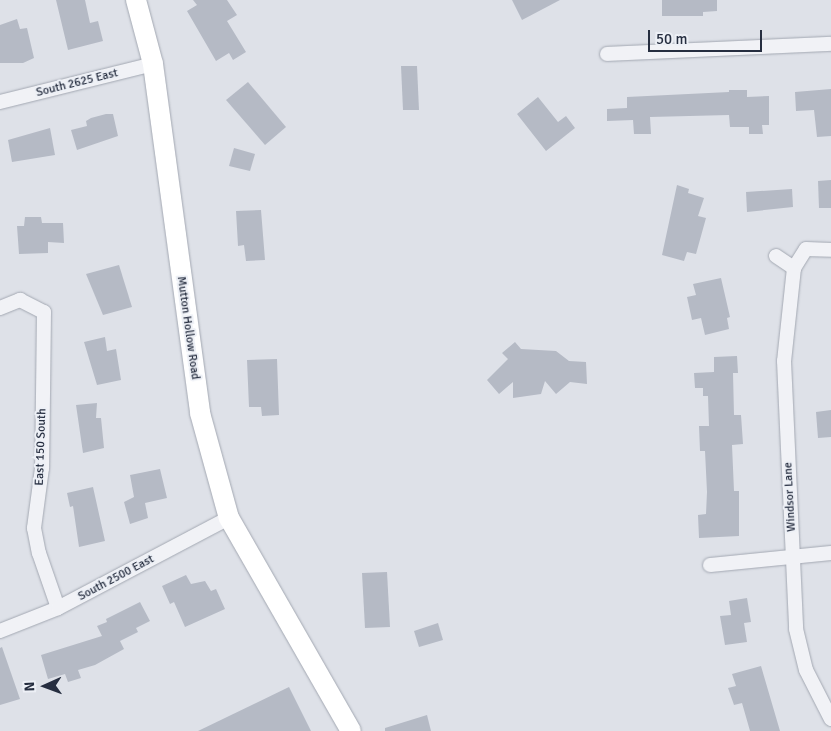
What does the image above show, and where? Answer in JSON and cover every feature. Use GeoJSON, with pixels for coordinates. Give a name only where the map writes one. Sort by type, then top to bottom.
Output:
{"type":"FeatureCollection","features":[{"type":"Feature","properties":{"kind":"street","name":"Mutton Hollow Road"},"geometry":{"type":"LineString","coordinates":[[136,0],[153,64],[200,413],[229,518],[351,731]]}},
{"type":"Feature","properties":{"kind":"street"},"geometry":{"type":"LineString","coordinates":[[607,54],[831,44]]}},
{"type":"Feature","properties":{"kind":"street","name":"South 2625 East"},"geometry":{"type":"LineString","coordinates":[[0,102],[153,64]]}},
{"type":"Feature","properties":{"kind":"street"},"geometry":{"type":"LineString","coordinates":[[776,256],[794,268],[806,249],[831,250]]}},
{"type":"Feature","properties":{"kind":"street","name":"Windsor Lane"},"geometry":{"type":"LineString","coordinates":[[794,268],[784,361],[796,628],[806,670],[831,719]]}},
{"type":"Feature","properties":{"kind":"street","name":"East 150 South"},"geometry":{"type":"LineString","coordinates":[[0,308],[20,300],[44,312],[42,468],[34,528],[39,553],[58,608]]}},
{"type":"Feature","properties":{"kind":"street","name":"South 2500 East"},"geometry":{"type":"LineString","coordinates":[[0,631],[58,608],[229,518]]}},
{"type":"Feature","properties":{"kind":"street"},"geometry":{"type":"LineString","coordinates":[[710,565],[793,559],[831,553]]}},
{"type":"Feature","properties":{"kind":"building"},"geometry":{"type":"Polygon","coordinates":[[[56,0],[85,0],[90,23],[98,21],[103,41],[68,50],[56,0]]]}},
{"type":"Feature","properties":{"kind":"building"},"geometry":{"type":"Polygon","coordinates":[[[193,0],[227,0],[237,15],[227,21],[246,52],[233,60],[229,53],[216,61],[187,11],[197,5],[193,0]]]}},
{"type":"Feature","properties":{"kind":"building"},"geometry":{"type":"Polygon","coordinates":[[[512,0],[560,0],[522,20],[512,0]]]}},
{"type":"Feature","properties":{"kind":"building"},"geometry":{"type":"Polygon","coordinates":[[[662,0],[717,0],[717,11],[703,12],[703,16],[662,16],[662,0]]]}},
{"type":"Feature","properties":{"kind":"building"},"geometry":{"type":"Polygon","coordinates":[[[17,19],[20,29],[27,28],[34,58],[23,63],[0,63],[0,25],[17,19]]]}},
{"type":"Feature","properties":{"kind":"building"},"geometry":{"type":"Polygon","coordinates":[[[401,66],[417,66],[419,110],[403,110],[401,66]]]}},
{"type":"Feature","properties":{"kind":"building"},"geometry":{"type":"Polygon","coordinates":[[[248,82],[286,127],[265,145],[226,100],[248,82]]]}},
{"type":"Feature","properties":{"kind":"building"},"geometry":{"type":"Polygon","coordinates":[[[831,89],[831,136],[817,137],[814,110],[796,111],[795,92],[831,89]]]}},
{"type":"Feature","properties":{"kind":"building"},"geometry":{"type":"Polygon","coordinates":[[[729,90],[747,90],[747,97],[769,96],[769,125],[762,125],[763,134],[749,134],[749,127],[730,127],[729,115],[650,117],[651,134],[634,134],[633,120],[607,121],[607,109],[627,108],[627,97],[729,92],[729,90]]]}},
{"type":"Feature","properties":{"kind":"building"},"geometry":{"type":"Polygon","coordinates":[[[538,97],[558,122],[566,116],[575,128],[546,151],[517,114],[538,97]]]}},
{"type":"Feature","properties":{"kind":"building"},"geometry":{"type":"Polygon","coordinates":[[[106,114],[113,114],[118,136],[77,150],[71,130],[87,126],[86,121],[106,114]]]}},
{"type":"Feature","properties":{"kind":"building"},"geometry":{"type":"Polygon","coordinates":[[[50,128],[55,155],[12,162],[8,140],[50,128]]]}},
{"type":"Feature","properties":{"kind":"building"},"geometry":{"type":"Polygon","coordinates":[[[234,148],[255,154],[250,171],[229,166],[234,148]]]}},
{"type":"Feature","properties":{"kind":"building"},"geometry":{"type":"Polygon","coordinates":[[[831,180],[831,208],[819,208],[818,181],[831,180]]]}},
{"type":"Feature","properties":{"kind":"building"},"geometry":{"type":"Polygon","coordinates":[[[677,185],[689,189],[688,193],[704,198],[698,216],[706,218],[696,254],[687,252],[684,261],[662,255],[677,185]]]}},
{"type":"Feature","properties":{"kind":"building"},"geometry":{"type":"Polygon","coordinates":[[[792,189],[793,207],[747,212],[746,192],[792,189]]]}},
{"type":"Feature","properties":{"kind":"building"},"geometry":{"type":"Polygon","coordinates":[[[261,210],[265,260],[246,261],[244,245],[238,246],[236,211],[261,210]]]}},
{"type":"Feature","properties":{"kind":"building"},"geometry":{"type":"Polygon","coordinates":[[[25,217],[41,217],[42,223],[63,223],[64,243],[48,242],[48,253],[19,254],[17,226],[24,226],[25,217]]]}},
{"type":"Feature","properties":{"kind":"building"},"geometry":{"type":"Polygon","coordinates":[[[119,265],[132,307],[103,315],[86,274],[119,265]]]}},
{"type":"Feature","properties":{"kind":"building"},"geometry":{"type":"Polygon","coordinates":[[[721,278],[730,317],[727,318],[729,329],[705,335],[701,318],[692,320],[687,297],[696,295],[693,284],[721,278]]]}},
{"type":"Feature","properties":{"kind":"building"},"geometry":{"type":"Polygon","coordinates":[[[105,337],[107,351],[116,349],[121,380],[97,385],[84,342],[105,337]]]}},
{"type":"Feature","properties":{"kind":"building"},"geometry":{"type":"Polygon","coordinates":[[[515,342],[521,349],[556,351],[569,361],[586,362],[587,384],[570,382],[556,394],[545,381],[541,394],[513,398],[513,382],[499,394],[487,380],[508,359],[502,353],[515,342]]]}},
{"type":"Feature","properties":{"kind":"building"},"geometry":{"type":"Polygon","coordinates":[[[737,356],[738,373],[733,373],[734,415],[741,415],[743,444],[732,445],[734,491],[739,491],[739,536],[699,538],[698,515],[706,514],[707,492],[705,451],[700,451],[699,426],[709,426],[708,396],[703,396],[703,388],[695,388],[694,373],[714,372],[714,357],[737,356]]]}},
{"type":"Feature","properties":{"kind":"building"},"geometry":{"type":"Polygon","coordinates":[[[277,359],[279,415],[262,416],[261,407],[249,407],[247,360],[277,359]]]}},
{"type":"Feature","properties":{"kind":"building"},"geometry":{"type":"Polygon","coordinates":[[[97,403],[96,418],[101,418],[104,448],[83,453],[76,405],[97,403]]]}},
{"type":"Feature","properties":{"kind":"building"},"geometry":{"type":"Polygon","coordinates":[[[831,410],[831,437],[818,438],[816,412],[831,410]]]}},
{"type":"Feature","properties":{"kind":"building"},"geometry":{"type":"Polygon","coordinates":[[[160,469],[167,498],[145,503],[148,518],[130,524],[124,502],[134,497],[130,475],[160,469]]]}},
{"type":"Feature","properties":{"kind":"building"},"geometry":{"type":"Polygon","coordinates":[[[93,487],[105,541],[79,547],[73,506],[70,507],[67,493],[93,487]]]}},
{"type":"Feature","properties":{"kind":"building"},"geometry":{"type":"Polygon","coordinates":[[[387,572],[390,627],[365,628],[362,573],[387,572]]]}},
{"type":"Feature","properties":{"kind":"building"},"geometry":{"type":"Polygon","coordinates":[[[186,575],[191,584],[205,581],[211,591],[216,589],[225,609],[185,627],[174,602],[170,604],[162,586],[186,575]]]}},
{"type":"Feature","properties":{"kind":"building"},"geometry":{"type":"Polygon","coordinates":[[[747,598],[751,622],[744,623],[747,642],[725,645],[720,616],[731,615],[729,601],[747,598]]]}},
{"type":"Feature","properties":{"kind":"building"},"geometry":{"type":"Polygon","coordinates":[[[140,602],[150,621],[136,628],[138,632],[120,641],[124,649],[95,665],[78,670],[81,678],[68,682],[65,674],[48,679],[41,655],[102,636],[97,626],[107,622],[106,619],[140,602]]]}},
{"type":"Feature","properties":{"kind":"building"},"geometry":{"type":"Polygon","coordinates":[[[438,623],[443,640],[419,647],[414,631],[438,623]]]}},
{"type":"Feature","properties":{"kind":"building"},"geometry":{"type":"Polygon","coordinates":[[[2,647],[20,699],[0,705],[0,648],[2,647]]]}},
{"type":"Feature","properties":{"kind":"building"},"geometry":{"type":"Polygon","coordinates":[[[761,666],[780,731],[750,731],[742,703],[734,705],[728,688],[736,686],[732,674],[761,666]]]}},
{"type":"Feature","properties":{"kind":"building"},"geometry":{"type":"Polygon","coordinates":[[[289,687],[311,731],[198,731],[289,687]]]}},
{"type":"Feature","properties":{"kind":"building"},"geometry":{"type":"Polygon","coordinates":[[[427,715],[431,731],[385,731],[385,728],[427,715]]]}}]}
